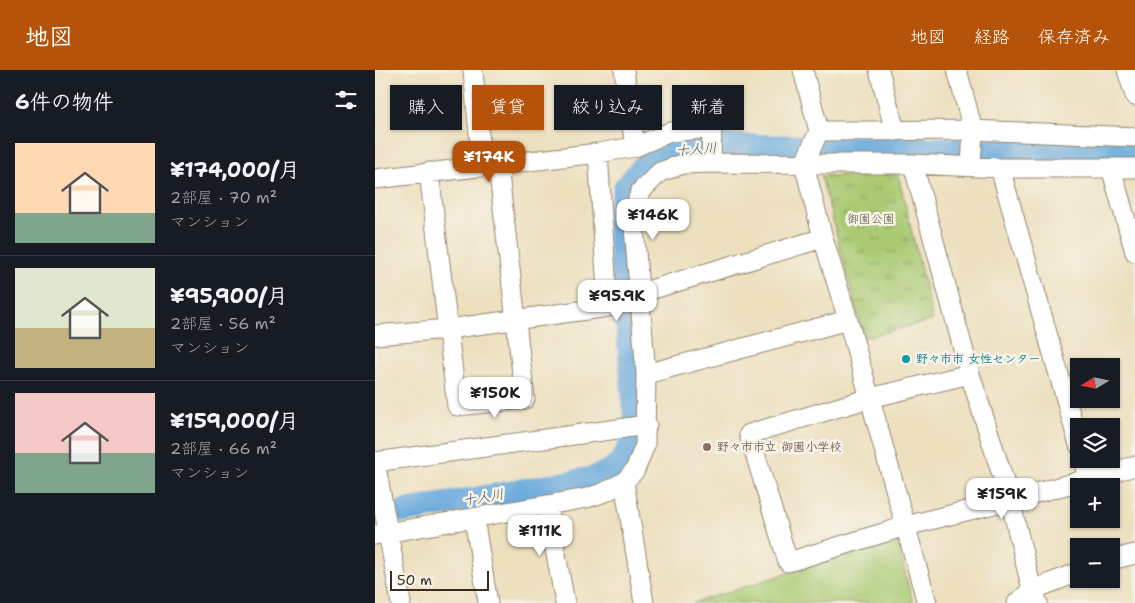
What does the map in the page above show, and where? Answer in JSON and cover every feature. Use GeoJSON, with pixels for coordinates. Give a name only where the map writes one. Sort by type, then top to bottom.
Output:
{"type":"FeatureCollection","features":[{"type":"Feature","properties":{"kind":"street"},"geometry":{"type":"LineString","coordinates":[[429,172],[457,406],[525,399],[516,320],[473,70]]}},
{"type":"Feature","properties":{"kind":"street"},"geometry":{"type":"LineString","coordinates":[[624,70],[635,147]]}},
{"type":"Feature","properties":{"kind":"street"},"geometry":{"type":"LineString","coordinates":[[803,70],[817,134],[806,161],[823,238],[848,320],[927,603]]}},
{"type":"Feature","properties":{"kind":"street"},"geometry":{"type":"LineString","coordinates":[[879,70],[895,131]]}},
{"type":"Feature","properties":{"kind":"street"},"geometry":{"type":"LineString","coordinates":[[957,70],[972,149]]}},
{"type":"Feature","properties":{"kind":"street"},"geometry":{"type":"LineString","coordinates":[[1127,70],[1135,96]]}},
{"type":"Feature","properties":{"kind":"street"},"geometry":{"type":"LineString","coordinates":[[375,179],[598,153],[635,147],[670,132],[712,128],[711,160]]}},
{"type":"Feature","properties":{"kind":"street"},"geometry":{"type":"LineString","coordinates":[[817,134],[895,131],[972,149],[1000,168],[1135,168]]}},
{"type":"Feature","properties":{"kind":"street"},"geometry":{"type":"LineString","coordinates":[[382,534],[587,498],[605,492],[624,482],[635,470],[645,445],[636,426],[646,374],[633,215],[640,192],[660,172],[683,164],[711,160],[913,164],[972,149],[1135,137]]}},
{"type":"Feature","properties":{"kind":"street"},"geometry":{"type":"LineString","coordinates":[[375,335],[448,329],[609,307],[598,153]]}},
{"type":"Feature","properties":{"kind":"street"},"geometry":{"type":"LineString","coordinates":[[913,164],[971,374],[1010,500],[1035,597]]}},
{"type":"Feature","properties":{"kind":"street"},"geometry":{"type":"LineString","coordinates":[[1000,168],[1071,418]]}},
{"type":"Feature","properties":{"kind":"street"},"geometry":{"type":"LineString","coordinates":[[1111,168],[1135,252]]}},
{"type":"Feature","properties":{"kind":"street"},"geometry":{"type":"LineString","coordinates":[[640,293],[823,238]]}},
{"type":"Feature","properties":{"kind":"street"},"geometry":{"type":"LineString","coordinates":[[646,374],[848,320]]}},
{"type":"Feature","properties":{"kind":"street"},"geometry":{"type":"LineString","coordinates":[[971,374],[870,398],[749,434],[788,562],[906,526],[1070,484]]}},
{"type":"Feature","properties":{"kind":"street"},"geometry":{"type":"LineString","coordinates":[[401,603],[382,534],[375,461],[636,426]]}},
{"type":"Feature","properties":{"kind":"street"},"geometry":{"type":"LineString","coordinates":[[1092,478],[1135,466]]}},
{"type":"Feature","properties":{"kind":"street"},"geometry":{"type":"LineString","coordinates":[[624,482],[644,603]]}},
{"type":"Feature","properties":{"kind":"street"},"geometry":{"type":"LineString","coordinates":[[547,505],[565,603]]}},
{"type":"Feature","properties":{"kind":"street"},"geometry":{"type":"LineString","coordinates":[[474,518],[488,603]]}},
{"type":"Feature","properties":{"kind":"street"},"geometry":{"type":"LineString","coordinates":[[1120,558],[1135,554]]}},
{"type":"Feature","properties":{"kind":"street"},"geometry":{"type":"LineString","coordinates":[[1017,603],[1035,597],[1070,577]]}},
{"type":"Feature","properties":{"kind":"green space","name":"御園公園"},"geometry":{"type":"Polygon","coordinates":[[[898,174],[933,320],[864,338],[821,176],[898,174]]]}},
{"type":"Feature","properties":{"kind":"green space"},"geometry":{"type":"Polygon","coordinates":[[[896,539],[913,603],[693,603],[896,539]]]}},
{"type":"Feature","properties":{"kind":"waterway","name":"十人川"},"geometry":{"type":"LineString","coordinates":[[405,511],[594,478],[604,474],[623,460],[636,429],[619,222],[625,188],[652,157],[669,151],[691,148],[741,146],[1135,152]]}},
{"type":"Feature","properties":{"kind":"place","name":"野々市市 女性センター"},"geometry":{"type":"Point","coordinates":[906,359]}},
{"type":"Feature","properties":{"kind":"place","name":"野々市市立 御園小学校"},"geometry":{"type":"Point","coordinates":[707,447]}}]}
